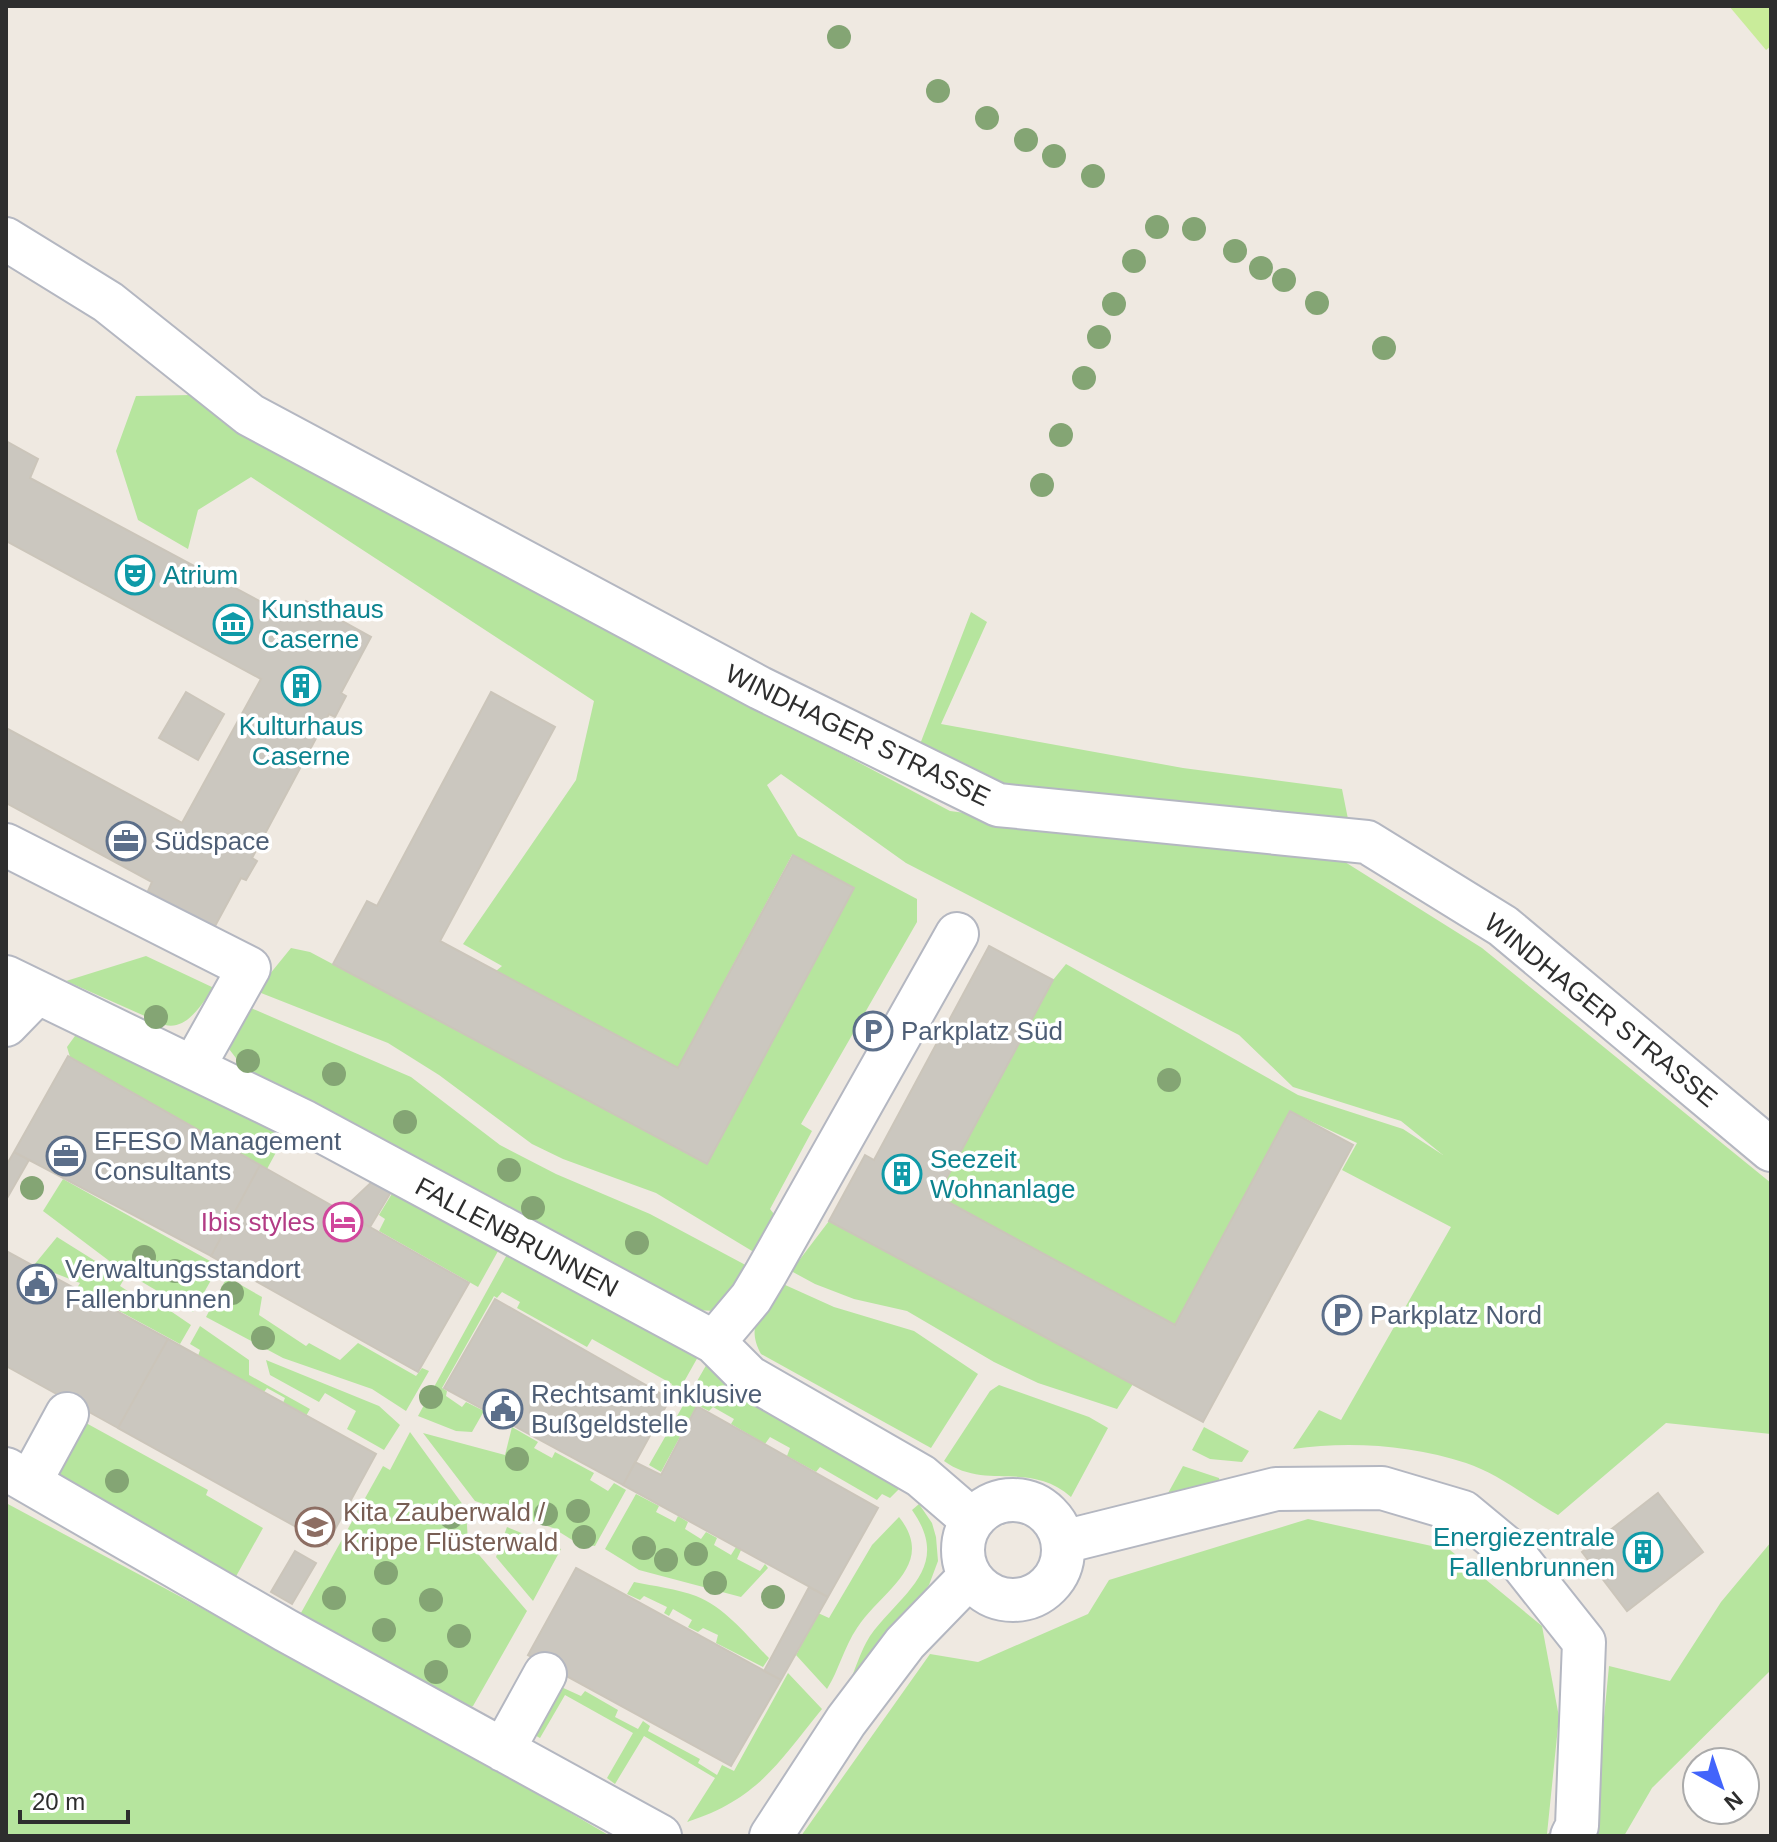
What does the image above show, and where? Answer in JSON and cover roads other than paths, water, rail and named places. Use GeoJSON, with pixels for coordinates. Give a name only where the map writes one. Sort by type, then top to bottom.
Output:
{"type":"FeatureCollection","features":[{"type":"Feature","properties":{"kind":"street","name":"WINDHAGER STRASSE"},"geometry":{"type":"LineString","coordinates":[[6,239],[108,302],[250,415],[760,688],[998,805],[1367,842],[1503,926],[1771,1150]]}},
{"type":"Feature","properties":{"kind":"street"},"geometry":{"type":"LineString","coordinates":[[6,845],[249,968],[194,1066]]}},
{"type":"Feature","properties":{"kind":"street"},"geometry":{"type":"LineString","coordinates":[[714,1342],[751,1298],[766,1273],[957,934]]}},
{"type":"Feature","properties":{"kind":"street","name":"FALLENBRUNNEN"},"geometry":{"type":"LineString","coordinates":[[6,1025],[21,985],[194,1066],[714,1342],[749,1377],[921,1476],[972,1520]]}},
{"type":"Feature","properties":{"kind":"street"},"geometry":{"type":"LineString","coordinates":[[67,1414],[18,1476],[285,1630],[660,1836]]}},
{"type":"Feature","properties":{"kind":"street"},"geometry":{"type":"LineString","coordinates":[[1063,1542],[1276,1489],[1382,1488],[1463,1512],[1515,1555],[1584,1642],[1577,1826],[1572,1836]]}},
{"type":"Feature","properties":{"kind":"street"},"geometry":{"type":"LineString","coordinates":[[1005,1500],[1025,1501],[1043,1509],[1056,1524],[1063,1542],[1062,1562],[1054,1580],[1039,1594],[1020,1600],[1001,1600],[983,1591],[969,1577],[963,1558],[963,1538],[972,1520],[986,1506],[1005,1500]]}},
{"type":"Feature","properties":{"kind":"street"},"geometry":{"type":"LineString","coordinates":[[771,1836],[846,1721],[905,1643],[969,1577]]}},
{"type":"Feature","properties":{"kind":"street"},"geometry":{"type":"LineString","coordinates":[[503,1750],[545,1674]]}},
{"type":"Feature","properties":{"kind":"place","name":"Atrium"},"geometry":{"type":"Point","coordinates":[135,575]}},
{"type":"Feature","properties":{"kind":"place","name":"Kunsthaus Caserne"},"geometry":{"type":"Point","coordinates":[233,624]}},
{"type":"Feature","properties":{"kind":"place","name":"Kulturhaus Caserne"},"geometry":{"type":"Point","coordinates":[301,686]}},
{"type":"Feature","properties":{"kind":"place","name":"Südspace"},"geometry":{"type":"Point","coordinates":[126,841]}},
{"type":"Feature","properties":{"kind":"place","name":"Parkplatz Süd"},"geometry":{"type":"Point","coordinates":[873,1031]}},
{"type":"Feature","properties":{"kind":"place","name":"EFESO Management Consultants"},"geometry":{"type":"Point","coordinates":[66,1156]}},
{"type":"Feature","properties":{"kind":"place","name":"Seezeit Wohnanlage"},"geometry":{"type":"Point","coordinates":[902,1174]}},
{"type":"Feature","properties":{"kind":"place","name":"Ibis styles"},"geometry":{"type":"Point","coordinates":[343,1222]}},
{"type":"Feature","properties":{"kind":"place","name":"Verwaltungsstandort Fallenbrunnen"},"geometry":{"type":"Point","coordinates":[37,1284]}},
{"type":"Feature","properties":{"kind":"place","name":"Parkplatz Nord"},"geometry":{"type":"Point","coordinates":[1342,1315]}},
{"type":"Feature","properties":{"kind":"place","name":"Rechtsamt inklusive Bußgeldstelle"},"geometry":{"type":"Point","coordinates":[503,1409]}},
{"type":"Feature","properties":{"kind":"place","name":"Kita Zauberwald / Krippe Flüsterwald"},"geometry":{"type":"Point","coordinates":[315,1527]}},
{"type":"Feature","properties":{"kind":"place","name":"Energiezentrale Fallenbrunnen"},"geometry":{"type":"Point","coordinates":[1643,1552]}}]}
